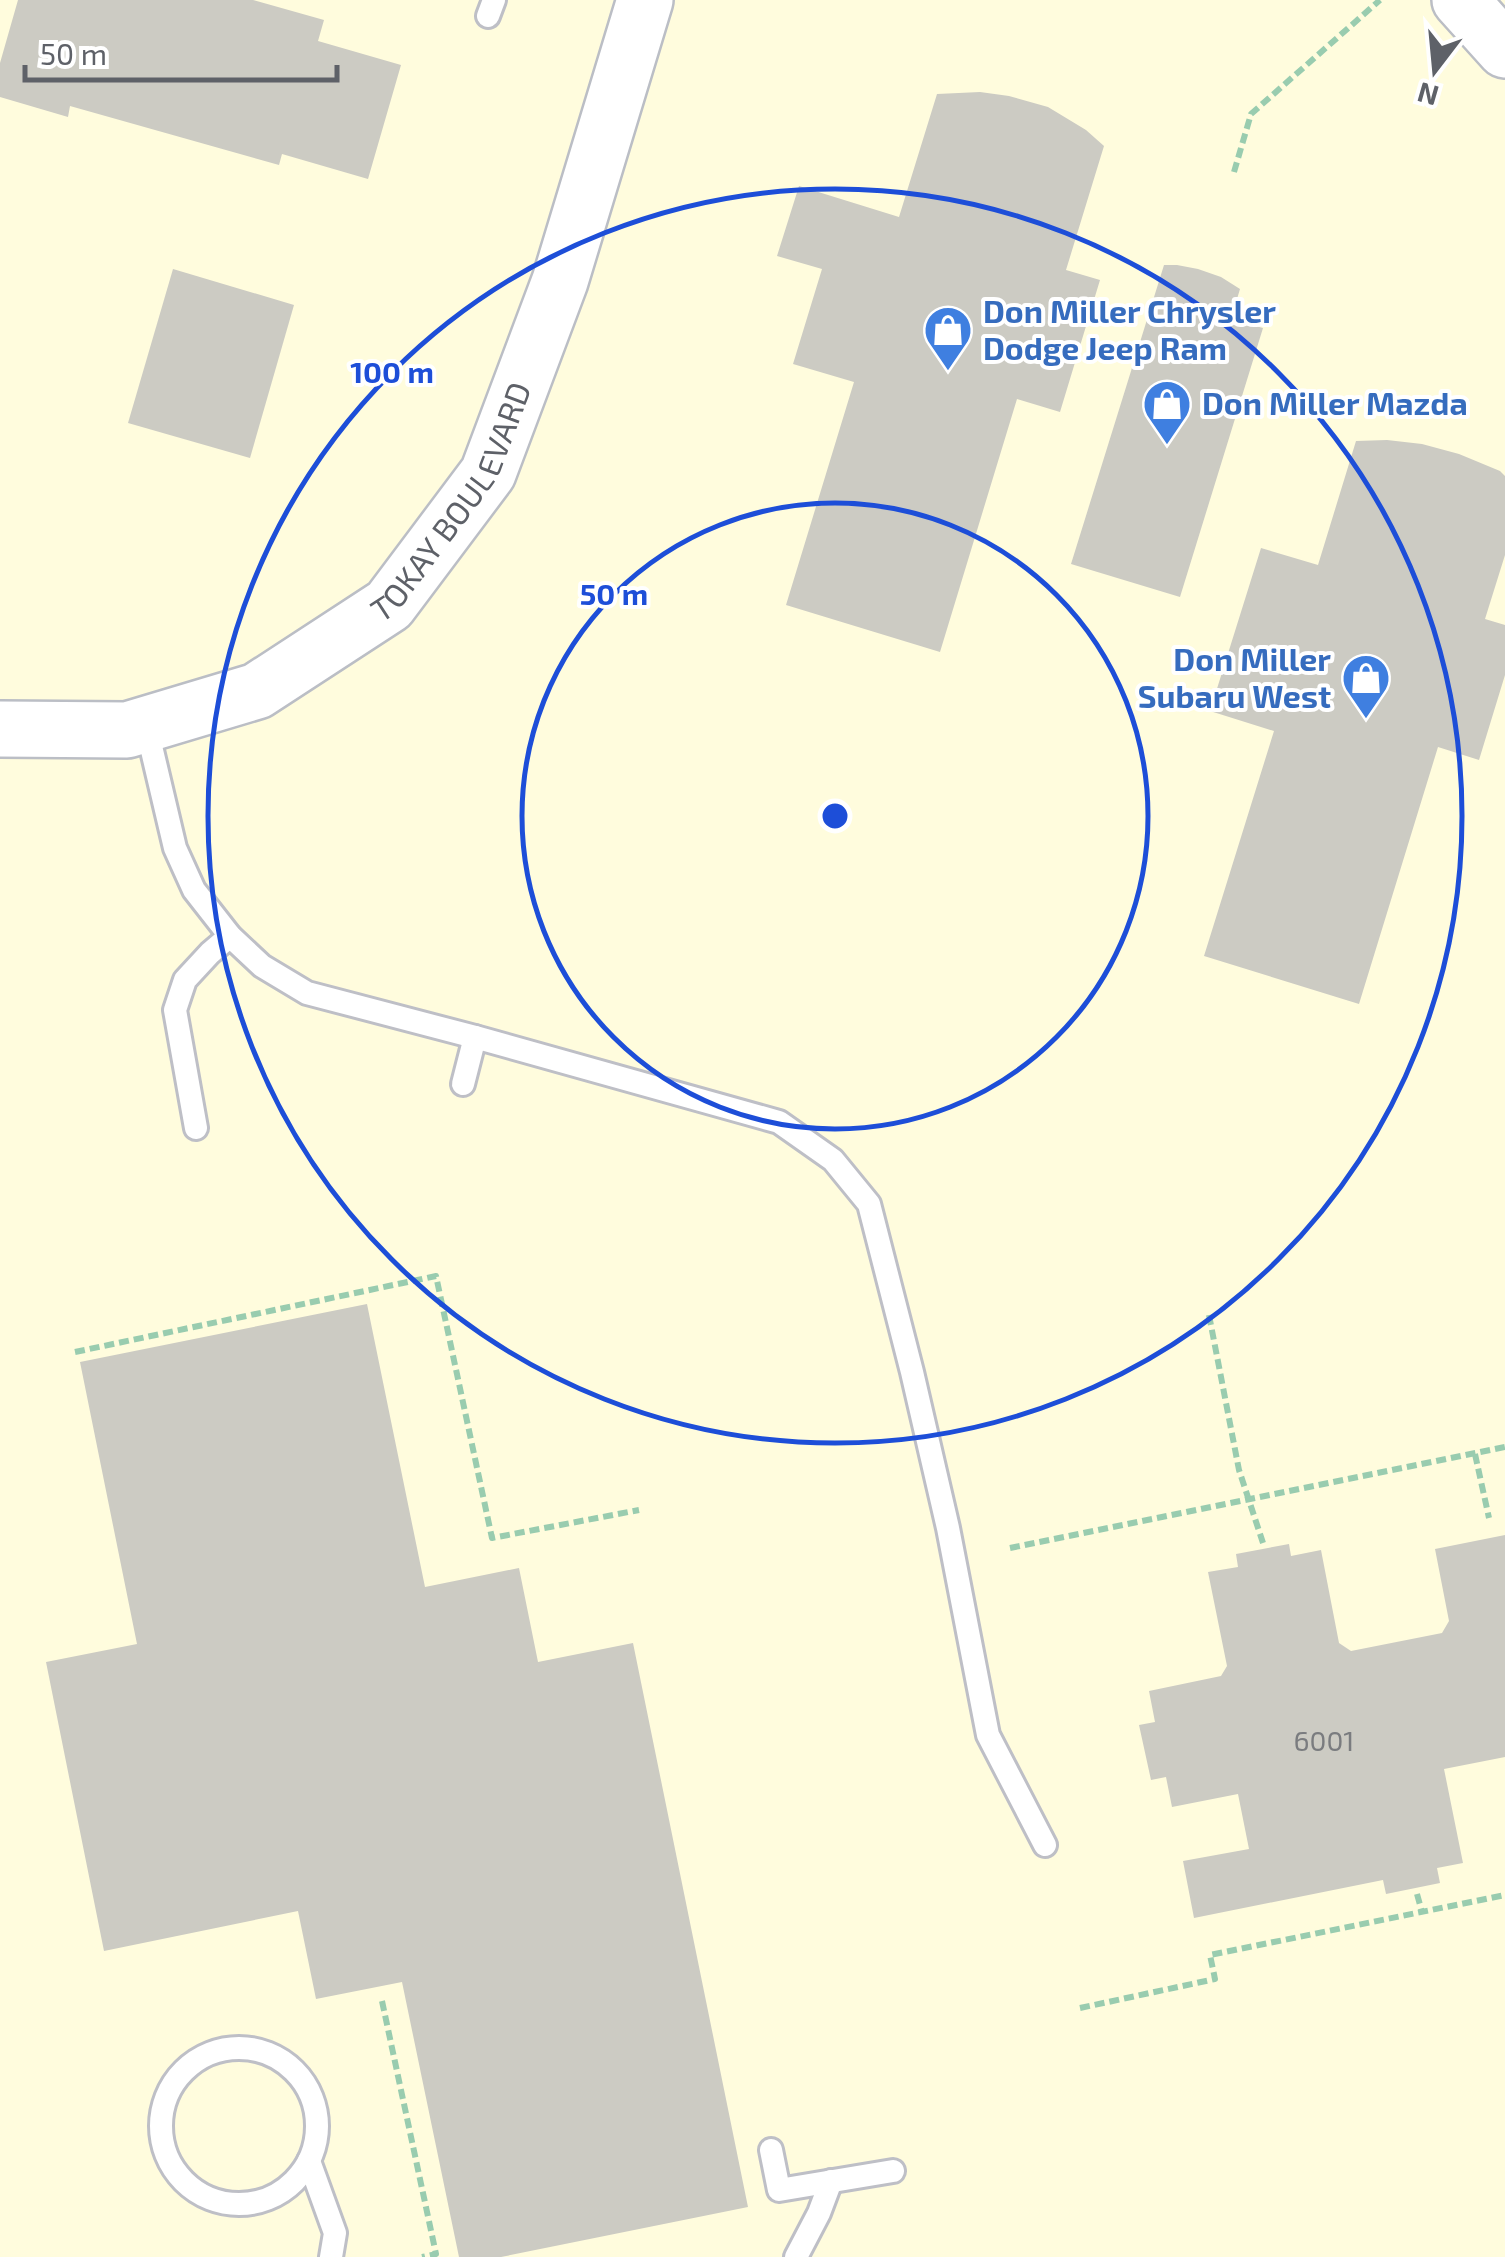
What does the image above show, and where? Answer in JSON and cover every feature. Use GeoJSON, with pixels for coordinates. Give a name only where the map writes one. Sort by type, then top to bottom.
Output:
{"type":"FeatureCollection","features":[{"type":"Feature","properties":{"kind":"street","name":"TOKAY BOULEVARD"},"geometry":{"type":"LineString","coordinates":[[0,728],[128,730],[256,691],[389,605],[488,473],[560,281],[645,0]]}},
{"type":"Feature","properties":{"kind":"street"},"geometry":{"type":"LineString","coordinates":[[1460,0],[1505,50]]}},
{"type":"Feature","properties":{"kind":"lane"},"geometry":{"type":"LineString","coordinates":[[146,725],[175,848],[194,890],[230,936],[262,966],[308,993],[780,1122],[833,1160],[869,1204],[948,1528],[988,1735],[1046,1845]]}},
{"type":"Feature","properties":{"kind":"lane"},"geometry":{"type":"LineString","coordinates":[[196,1128],[175,1010],[186,980],[230,936]]}},
{"type":"Feature","properties":{"kind":"lane"},"geometry":{"type":"LineString","coordinates":[[463,1084],[475,1037]]}},
{"type":"Feature","properties":{"kind":"lane"},"geometry":{"type":"LineString","coordinates":[[310,2161],[297,2180],[279,2194],[257,2202],[234,2204],[212,2200],[192,2189],[176,2173],[160,2130],[162,2108],[172,2083],[190,2064],[213,2050],[239,2046],[266,2051],[289,2064],[306,2084],[316,2109],[318,2136],[310,2161],[335,2233],[331,2257]]}},
{"type":"Feature","properties":{"kind":"lane"},"geometry":{"type":"LineString","coordinates":[[771,2150],[779,2190],[892,2171]]}},
{"type":"Feature","properties":{"kind":"lane"},"geometry":{"type":"LineString","coordinates":[[796,2257],[831,2182]]}},
{"type":"Feature","properties":{"kind":"path"},"geometry":{"type":"LineString","coordinates":[[1234,172],[1251,114],[1380,0]]}},
{"type":"Feature","properties":{"kind":"path"},"geometry":{"type":"LineString","coordinates":[[74,1352],[436,1276],[492,1538],[638,1510]]}},
{"type":"Feature","properties":{"kind":"path"},"geometry":{"type":"LineString","coordinates":[[1209,1315],[1239,1470],[1263,1543]]}},
{"type":"Feature","properties":{"kind":"path"},"geometry":{"type":"LineString","coordinates":[[1010,1548],[1505,1447]]}},
{"type":"Feature","properties":{"kind":"path"},"geometry":{"type":"LineString","coordinates":[[1475,1454],[1490,1518]]}},
{"type":"Feature","properties":{"kind":"path"},"geometry":{"type":"LineString","coordinates":[[1416,1894],[1422,1912]]}},
{"type":"Feature","properties":{"kind":"path"},"geometry":{"type":"LineString","coordinates":[[1080,2008],[1215,1979],[1210,1954],[1505,1895]]}},
{"type":"Feature","properties":{"kind":"path"},"geometry":{"type":"LineString","coordinates":[[382,2001],[436,2254],[422,2257]]}},
{"type":"Feature","properties":{"kind":"shaded area"},"geometry":{"type":"Polygon","coordinates":[[[0,0],[1505,0],[1505,2257],[0,2257],[0,0]]]}},
{"type":"Feature","properties":{"kind":"building"},"geometry":{"type":"Polygon","coordinates":[[[18,0],[253,0],[324,20],[318,41],[401,65],[368,179],[282,154],[279,165],[70,106],[68,117],[0,97],[0,63],[18,0]]]}},
{"type":"Feature","properties":{"kind":"building","name":"Don Miller Chrysler Dodge Jeep Ram"},"geometry":{"type":"Polygon","coordinates":[[[980,92],[1048,107],[1104,146],[1066,270],[1100,280],[1060,412],[1017,399],[940,652],[786,605],[854,382],[793,364],[822,269],[777,256],[799,186],[899,217],[937,94],[980,92]]]}},
{"type":"Feature","properties":{"kind":"building","name":"Don Miller Mazda"},"geometry":{"type":"Polygon","coordinates":[[[1164,265],[1198,269],[1240,289],[1231,319],[1263,328],[1180,597],[1071,564],[1164,265]]]}},
{"type":"Feature","properties":{"kind":"building"},"geometry":{"type":"Polygon","coordinates":[[[173,269],[294,305],[250,458],[128,423],[173,269]]]}},
{"type":"Feature","properties":{"kind":"building","name":"Don Miller Subaru West"},"geometry":{"type":"Polygon","coordinates":[[[1387,440],[1459,454],[1505,476],[1505,555],[1485,619],[1505,625],[1505,675],[1479,760],[1438,747],[1359,1004],[1204,956],[1274,731],[1210,711],[1261,548],[1318,565],[1356,441],[1387,440]]]}},
{"type":"Feature","properties":{"kind":"building"},"geometry":{"type":"Polygon","coordinates":[[[367,1304],[425,1587],[519,1568],[538,1662],[633,1643],[748,2207],[501,2257],[459,2257],[402,1982],[316,1999],[298,1911],[104,1951],[46,1662],[137,1644],[80,1362],[367,1304]]]}},
{"type":"Feature","properties":{"kind":"building"},"geometry":{"type":"Polygon","coordinates":[[[1505,1535],[1505,1757],[1444,1769],[1463,1863],[1437,1868],[1440,1883],[1386,1894],[1383,1880],[1194,1918],[1183,1861],[1249,1849],[1238,1794],[1172,1807],[1166,1777],[1151,1780],[1139,1725],[1155,1722],[1149,1691],[1221,1676],[1227,1666],[1208,1572],[1238,1567],[1236,1554],[1289,1544],[1291,1556],[1321,1550],[1339,1643],[1351,1651],[1442,1633],[1449,1621],[1435,1549],[1505,1535]]]}},
{"type":"Feature","properties":{"kind":"place","name":"Don Miller Chrysler Dodge Jeep Ram"},"geometry":{"type":"Point","coordinates":[948,372]}},
{"type":"Feature","properties":{"kind":"place","name":"Don Miller Mazda"},"geometry":{"type":"Point","coordinates":[1167,446]}},
{"type":"Feature","properties":{"kind":"place","name":"Don Miller Subaru West"},"geometry":{"type":"Point","coordinates":[1366,720]}}]}
